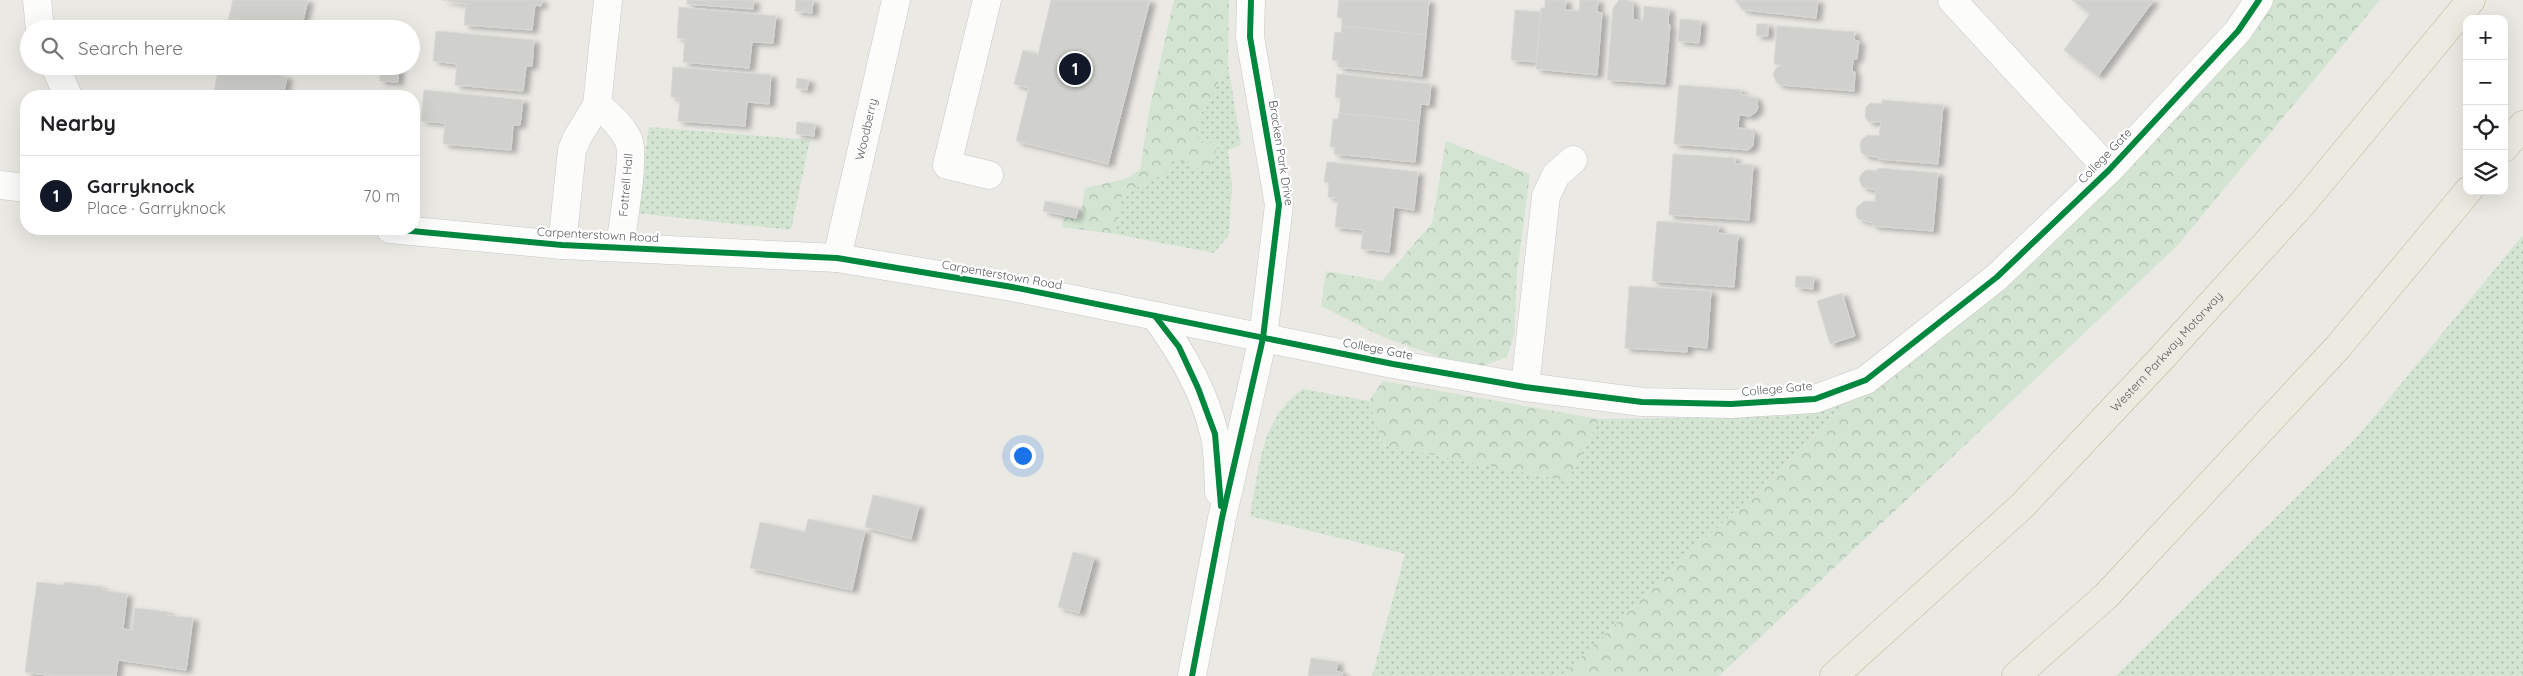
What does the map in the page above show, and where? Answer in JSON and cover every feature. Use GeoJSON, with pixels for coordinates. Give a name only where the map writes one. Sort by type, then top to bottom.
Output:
{"type":"FeatureCollection","features":[{"type":"Feature","properties":{"kind":"highway","name":"Western Parkway Motorway"},"geometry":{"type":"LineString","coordinates":[[1834,676],[2021,506],[2152,368],[2302,204],[2471,0]]}},
{"type":"Feature","properties":{"kind":"highway"},"geometry":{"type":"LineString","coordinates":[[2508,143],[2523,125]]}},
{"type":"Feature","properties":{"kind":"highway"},"geometry":{"type":"LineString","coordinates":[[2016,676],[2106,596],[2332,354],[2465,195]]}},
{"type":"Feature","properties":{"kind":"street"},"geometry":{"type":"LineString","coordinates":[[37,0],[39,20]]}},
{"type":"Feature","properties":{"kind":"street"},"geometry":{"type":"LineString","coordinates":[[562,245],[572,150],[576,138],[597,105],[608,0]]}},
{"type":"Feature","properties":{"kind":"street","name":"Woodberry"},"geometry":{"type":"LineString","coordinates":[[837,258],[896,0]]}},
{"type":"Feature","properties":{"kind":"street"},"geometry":{"type":"LineString","coordinates":[[987,0],[947,165],[989,175]]}},
{"type":"Feature","properties":{"kind":"street","name":"Bracken Park Drive"},"geometry":{"type":"LineString","coordinates":[[1251,0],[1250,37],[1279,205],[1263,338]]}},
{"type":"Feature","properties":{"kind":"street","name":"College Gate"},"geometry":{"type":"LineString","coordinates":[[1952,0],[2108,170]]}},
{"type":"Feature","properties":{"kind":"street","name":"College Gate"},"geometry":{"type":"LineString","coordinates":[[1263,338],[1525,387],[1642,402],[1731,404],[1815,399],[1866,380],[1997,277],[2108,170],[2238,31],[2259,0]]}},
{"type":"Feature","properties":{"kind":"street"},"geometry":{"type":"LineString","coordinates":[[59,75],[65,90]]}},
{"type":"Feature","properties":{"kind":"street","name":"Fottrell Hall"},"geometry":{"type":"LineString","coordinates":[[597,105],[612,116],[629,140],[630,163],[620,247]]}},
{"type":"Feature","properties":{"kind":"street"},"geometry":{"type":"LineString","coordinates":[[1525,387],[1546,196],[1556,176],[1572,160]]}},
{"type":"Feature","properties":{"kind":"street"},"geometry":{"type":"LineString","coordinates":[[0,185],[20,187]]}},
{"type":"Feature","properties":{"kind":"street","name":"Carpenterstown Road"},"geometry":{"type":"LineString","coordinates":[[420,232],[562,245],[837,258],[1012,286],[1263,338]]}},
{"type":"Feature","properties":{"kind":"street"},"geometry":{"type":"LineString","coordinates":[[1155,316],[1178,347],[1198,388],[1215,434],[1222,518]]}},
{"type":"Feature","properties":{"kind":"street"},"geometry":{"type":"LineString","coordinates":[[1192,676],[1222,518],[1263,338]]}},
{"type":"Feature","properties":{"kind":"green space"},"geometry":{"type":"Polygon","coordinates":[[[1174,0],[1229,0],[1228,65],[1200,116],[1197,142],[1220,142],[1207,172],[1173,158],[1170,171],[1122,195],[1115,234],[1062,227],[1063,217],[1080,219],[1085,188],[1125,179],[1140,170],[1149,112],[1174,0]]]}},
{"type":"Feature","properties":{"kind":"green space"},"geometry":{"type":"Polygon","coordinates":[[[2262,0],[2380,0],[2177,246],[1719,676],[1561,676],[1903,352],[1997,277],[2262,0]]]}},
{"type":"Feature","properties":{"kind":"green space"},"geometry":{"type":"Polygon","coordinates":[[[1228,65],[1241,145],[1228,150],[1232,186],[1229,235],[1214,253],[1115,234],[1122,195],[1169,171],[1173,158],[1207,171],[1220,142],[1197,142],[1200,116],[1228,65]]]}},
{"type":"Feature","properties":{"kind":"green space"},"geometry":{"type":"Polygon","coordinates":[[[649,127],[810,140],[791,230],[636,213],[649,127]]]}},
{"type":"Feature","properties":{"kind":"green space"},"geometry":{"type":"Polygon","coordinates":[[[1446,141],[1530,174],[1517,273],[1514,336],[1507,357],[1474,369],[1383,337],[1321,306],[1326,271],[1382,281],[1432,223],[1446,141]]]}},
{"type":"Feature","properties":{"kind":"green space"},"geometry":{"type":"Polygon","coordinates":[[[2523,235],[2523,676],[2116,676],[2359,435],[2523,235]]]}},
{"type":"Feature","properties":{"kind":"green space"},"geometry":{"type":"Polygon","coordinates":[[[1383,381],[1600,419],[1567,481],[1383,445],[1369,401],[1383,381]]]}},
{"type":"Feature","properties":{"kind":"green space"},"geometry":{"type":"Polygon","coordinates":[[[1303,389],[1369,401],[1383,445],[1567,481],[1600,419],[1788,416],[1851,401],[1561,676],[1372,676],[1405,554],[1250,516],[1259,463],[1270,430],[1278,415],[1289,401],[1303,389]]]}},
{"type":"Feature","properties":{"kind":"building"},"geometry":{"type":"Polygon","coordinates":[[[233,0],[308,0],[303,20],[242,20],[229,17],[233,0]]]}},
{"type":"Feature","properties":{"kind":"building"},"geometry":{"type":"Polygon","coordinates":[[[442,0],[542,0],[541,6],[535,5],[532,30],[464,25],[466,4],[442,0]]]}},
{"type":"Feature","properties":{"kind":"building"},"geometry":{"type":"Polygon","coordinates":[[[687,0],[754,0],[753,9],[687,4],[687,0]]]}},
{"type":"Feature","properties":{"kind":"building"},"geometry":{"type":"Polygon","coordinates":[[[796,0],[813,0],[812,13],[795,11],[796,0]]]}},
{"type":"Feature","properties":{"kind":"building"},"geometry":{"type":"Polygon","coordinates":[[[1051,0],[1150,0],[1108,164],[1016,141],[1029,88],[1014,84],[1023,50],[1038,55],[1051,0]]]}},
{"type":"Feature","properties":{"kind":"building"},"geometry":{"type":"Polygon","coordinates":[[[1339,0],[1429,0],[1426,35],[1342,26],[1342,18],[1337,17],[1339,0]]]}},
{"type":"Feature","properties":{"kind":"building"},"geometry":{"type":"Polygon","coordinates":[[[1545,0],[1566,0],[1565,10],[1579,11],[1580,0],[1598,0],[1597,12],[1602,13],[1597,75],[1536,69],[1541,8],[1545,8],[1545,0]]]}},
{"type":"Feature","properties":{"kind":"building"},"geometry":{"type":"Polygon","coordinates":[[[1619,0],[1627,0],[1633,4],[1633,20],[1643,21],[1644,6],[1669,9],[1668,25],[1670,25],[1665,84],[1607,80],[1613,8],[1619,0]]]}},
{"type":"Feature","properties":{"kind":"building"},"geometry":{"type":"Polygon","coordinates":[[[1735,0],[1818,0],[1816,18],[1743,10],[1735,0]]]}},
{"type":"Feature","properties":{"kind":"building"},"geometry":{"type":"Polygon","coordinates":[[[2072,0],[2154,0],[2098,76],[2064,50],[2090,14],[2072,0]]]}},
{"type":"Feature","properties":{"kind":"building"},"geometry":{"type":"Polygon","coordinates":[[[679,7],[776,16],[773,43],[752,42],[749,68],[683,62],[685,39],[677,38],[679,7]]]}},
{"type":"Feature","properties":{"kind":"building"},"geometry":{"type":"Polygon","coordinates":[[[1515,10],[1541,12],[1536,62],[1511,60],[1515,10]]]}},
{"type":"Feature","properties":{"kind":"building"},"geometry":{"type":"Polygon","coordinates":[[[229,17],[242,20],[228,20],[229,17]]]}},
{"type":"Feature","properties":{"kind":"building"},"geometry":{"type":"Polygon","coordinates":[[[1680,19],[1701,21],[1699,43],[1678,41],[1680,19]]]}},
{"type":"Feature","properties":{"kind":"building"},"geometry":{"type":"Polygon","coordinates":[[[1757,24],[1768,24],[1768,36],[1756,36],[1757,24]]]}},
{"type":"Feature","properties":{"kind":"building"},"geometry":{"type":"Polygon","coordinates":[[[1342,26],[1426,35],[1422,76],[1338,67],[1338,61],[1332,60],[1335,32],[1341,33],[1342,26]]]}},
{"type":"Feature","properties":{"kind":"building"},"geometry":{"type":"Polygon","coordinates":[[[1777,26],[1855,32],[1854,40],[1859,41],[1857,59],[1853,59],[1852,72],[1855,72],[1854,91],[1780,85],[1776,82],[1773,74],[1776,68],[1782,65],[1774,64],[1777,26]]]}},
{"type":"Feature","properties":{"kind":"building"},"geometry":{"type":"Polygon","coordinates":[[[436,31],[534,40],[532,66],[526,66],[523,91],[455,85],[457,64],[433,61],[436,31]]]}},
{"type":"Feature","properties":{"kind":"building"},"geometry":{"type":"Polygon","coordinates":[[[673,67],[771,75],[769,104],[747,102],[745,126],[678,121],[680,98],[671,97],[673,67]]]}},
{"type":"Feature","properties":{"kind":"building"},"geometry":{"type":"Polygon","coordinates":[[[1337,74],[1431,84],[1429,105],[1421,104],[1419,121],[1339,113],[1341,98],[1335,97],[1337,74]]]}},
{"type":"Feature","properties":{"kind":"building"},"geometry":{"type":"Polygon","coordinates":[[[217,75],[277,75],[287,77],[284,90],[214,90],[217,75]]]}},
{"type":"Feature","properties":{"kind":"building"},"geometry":{"type":"Polygon","coordinates":[[[380,75],[398,75],[398,82],[380,81],[380,75]]]}},
{"type":"Feature","properties":{"kind":"building"},"geometry":{"type":"Polygon","coordinates":[[[797,78],[809,80],[807,90],[796,88],[797,78]]]}},
{"type":"Feature","properties":{"kind":"building"},"geometry":{"type":"Polygon","coordinates":[[[1679,85],[1741,90],[1740,94],[1756,98],[1758,107],[1756,112],[1750,116],[1739,115],[1738,128],[1749,129],[1754,133],[1753,146],[1748,150],[1674,144],[1679,85]]]}},
{"type":"Feature","properties":{"kind":"building"},"geometry":{"type":"Polygon","coordinates":[[[424,90],[523,100],[520,125],[513,125],[511,150],[443,144],[445,123],[421,121],[424,90]]]}},
{"type":"Feature","properties":{"kind":"building"},"geometry":{"type":"Polygon","coordinates":[[[1882,100],[1943,105],[1938,164],[1878,159],[1878,157],[1866,156],[1861,152],[1860,145],[1862,139],[1868,135],[1879,136],[1881,122],[1869,122],[1865,117],[1866,107],[1870,103],[1882,104],[1882,100]]]}},
{"type":"Feature","properties":{"kind":"building"},"geometry":{"type":"Polygon","coordinates":[[[1339,113],[1419,121],[1415,162],[1334,154],[1335,147],[1330,147],[1333,119],[1338,119],[1339,113]]]}},
{"type":"Feature","properties":{"kind":"building"},"geometry":{"type":"Polygon","coordinates":[[[797,122],[815,124],[814,136],[796,134],[797,122]]]}},
{"type":"Feature","properties":{"kind":"building"},"geometry":{"type":"Polygon","coordinates":[[[1673,154],[1735,158],[1735,164],[1753,165],[1749,220],[1669,215],[1673,154]]]}},
{"type":"Feature","properties":{"kind":"building"},"geometry":{"type":"Polygon","coordinates":[[[1327,162],[1418,172],[1414,210],[1394,207],[1389,252],[1361,249],[1363,230],[1335,227],[1338,198],[1328,197],[1329,183],[1324,182],[1327,162]]]}},
{"type":"Feature","properties":{"kind":"building"},"geometry":{"type":"Polygon","coordinates":[[[1878,168],[1938,173],[1933,231],[1873,226],[1873,223],[1858,219],[1856,215],[1857,207],[1864,201],[1875,202],[1876,190],[1862,187],[1859,179],[1862,173],[1867,170],[1877,171],[1878,168]]]}},
{"type":"Feature","properties":{"kind":"building"},"geometry":{"type":"Polygon","coordinates":[[[1045,201],[1078,208],[1076,218],[1043,211],[1045,201]]]}},
{"type":"Feature","properties":{"kind":"building"},"geometry":{"type":"Polygon","coordinates":[[[1657,221],[1719,226],[1718,233],[1738,235],[1734,287],[1652,281],[1657,221]]]}},
{"type":"Feature","properties":{"kind":"building"},"geometry":{"type":"Polygon","coordinates":[[[1796,276],[1814,277],[1813,289],[1795,287],[1796,276]]]}},
{"type":"Feature","properties":{"kind":"building"},"geometry":{"type":"Polygon","coordinates":[[[1629,286],[1711,291],[1707,348],[1687,346],[1687,352],[1625,348],[1629,286]]]}},
{"type":"Feature","properties":{"kind":"building"},"geometry":{"type":"Polygon","coordinates":[[[1842,293],[1855,336],[1830,344],[1817,301],[1842,293]]]}},
{"type":"Feature","properties":{"kind":"building"},"geometry":{"type":"Polygon","coordinates":[[[873,495],[919,506],[911,539],[865,527],[873,495]]]}},
{"type":"Feature","properties":{"kind":"building"},"geometry":{"type":"Polygon","coordinates":[[[808,519],[865,531],[852,590],[750,568],[760,522],[805,532],[808,519]]]}},
{"type":"Feature","properties":{"kind":"building"},"geometry":{"type":"Polygon","coordinates":[[[1073,552],[1094,558],[1079,613],[1058,607],[1073,552]]]}},
{"type":"Feature","properties":{"kind":"building"},"geometry":{"type":"Polygon","coordinates":[[[37,582],[64,585],[64,582],[102,587],[102,590],[127,594],[123,629],[132,630],[135,608],[168,612],[167,615],[193,618],[186,670],[118,660],[116,676],[53,676],[25,672],[37,582]]]}},
{"type":"Feature","properties":{"kind":"building"},"geometry":{"type":"Polygon","coordinates":[[[1311,658],[1338,662],[1336,671],[1343,673],[1342,676],[1308,676],[1311,658]]]}},
{"type":"Feature","properties":{"kind":"cycle path"},"geometry":{"type":"LineString","coordinates":[[1192,676],[1222,518],[1263,338],[1279,205],[1250,37],[1251,0]]}},
{"type":"Feature","properties":{"kind":"cycle path"},"geometry":{"type":"LineString","coordinates":[[420,232],[562,245],[837,258],[1012,287],[1393,364],[1525,387],[1642,402],[1731,404],[1815,399],[1866,380],[1997,277],[2109,170],[2238,31],[2259,0]]}},
{"type":"Feature","properties":{"kind":"cycle path"},"geometry":{"type":"LineString","coordinates":[[1155,316],[1179,347],[1198,388],[1215,434],[1221,506]]}},
{"type":"Feature","properties":{"kind":"place","name":"Garryknock"},"geometry":{"type":"Point","coordinates":[1075,69]}}]}
